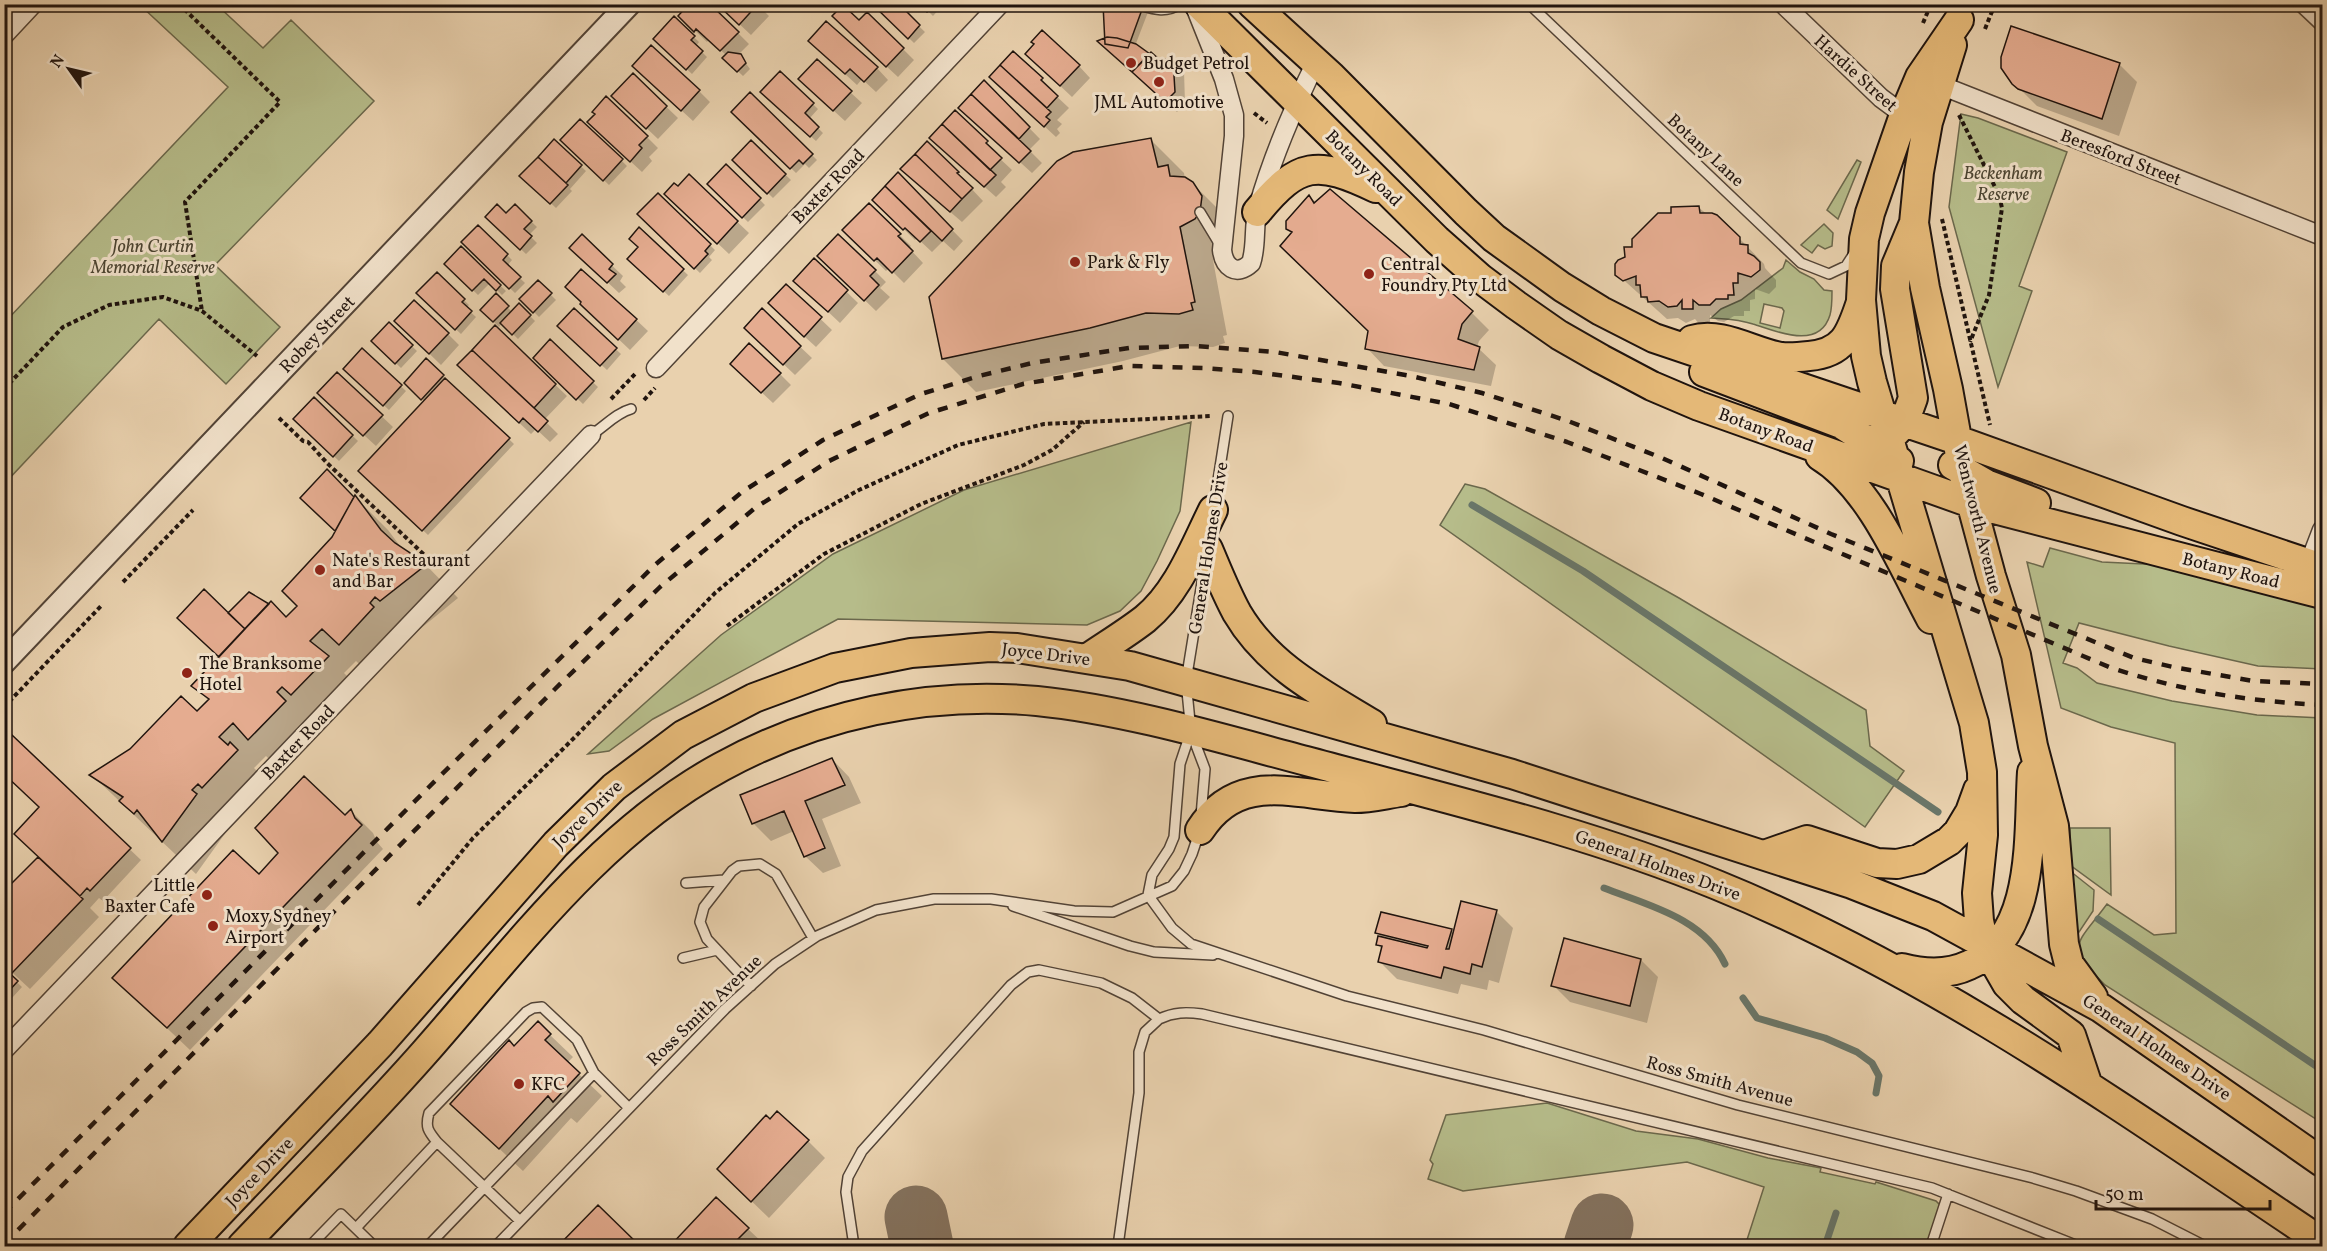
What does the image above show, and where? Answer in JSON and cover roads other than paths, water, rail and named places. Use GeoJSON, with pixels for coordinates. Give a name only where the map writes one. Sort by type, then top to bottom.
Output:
{"type":"FeatureCollection","features":[{"type":"Feature","properties":{"kind":"main road","name":"Botany Road"},"geometry":{"type":"LineString","coordinates":[[1196,4],[1388,193],[1480,278],[1559,335],[1652,386],[1818,449],[1958,440],[2182,521],[2316,566]]}},
{"type":"Feature","properties":{"kind":"main road","name":"Botany Road"},"geometry":{"type":"LineString","coordinates":[[1252,4],[1316,62],[1466,213],[1494,238],[1562,287],[1601,311],[1891,443],[1930,489],[1971,503],[2322,594]]}},
{"type":"Feature","properties":{"kind":"main road","name":"Wentworth Avenue"},"geometry":{"type":"LineString","coordinates":[[1969,20],[1930,81],[1904,116],[1880,181],[1864,239],[1861,300],[1865,344],[1872,382],[1974,723],[1982,772],[1983,835],[1977,893],[1979,921],[1989,950]]}},
{"type":"Feature","properties":{"kind":"main road","name":"Wentworth Avenue"},"geometry":{"type":"LineString","coordinates":[[1930,81],[1928,122],[1919,172],[1914,223],[1925,288],[1963,472],[1991,576],[2016,655],[2033,746],[2054,826],[2061,918],[2069,964],[2079,981],[2102,1008]]}},
{"type":"Feature","properties":{"kind":"main road"},"geometry":{"type":"LineString","coordinates":[[1257,212],[1288,178],[1305,171],[1320,169],[1341,173],[1388,193]]}},
{"type":"Feature","properties":{"kind":"main road"},"geometry":{"type":"LineString","coordinates":[[1891,443],[1913,398],[1895,289],[1896,266],[1914,223]]}},
{"type":"Feature","properties":{"kind":"main road"},"geometry":{"type":"LineString","coordinates":[[1665,341],[1704,336],[1738,343],[1783,357],[1820,355],[1836,349],[1846,339],[1854,324],[1861,300]]}},
{"type":"Feature","properties":{"kind":"main road"},"geometry":{"type":"LineString","coordinates":[[1787,438],[1827,460],[1861,495],[1960,670]]}},
{"type":"Feature","properties":{"kind":"main road"},"geometry":{"type":"LineString","coordinates":[[1818,449],[1851,451],[1891,443],[1930,447],[1963,472],[2008,494],[2059,511],[2113,540]]}},
{"type":"Feature","properties":{"kind":"main road"},"geometry":{"type":"LineString","coordinates":[[1930,489],[1967,534],[1991,576]]}},
{"type":"Feature","properties":{"kind":"main road"},"geometry":{"type":"LineString","coordinates":[[1088,658],[1145,618],[1160,604],[1177,582],[1213,510]]}},
{"type":"Feature","properties":{"kind":"main road"},"geometry":{"type":"LineString","coordinates":[[1208,549],[1237,612],[1264,649],[1302,681],[1402,742]]}},
{"type":"Feature","properties":{"kind":"main road","name":"Joyce Drive"},"geometry":{"type":"LineString","coordinates":[[188,1246],[380,1044],[527,875],[584,814],[614,786],[683,735],[718,715],[789,683],[835,668],[911,653],[990,647],[1017,648],[1130,666]]}},
{"type":"Feature","properties":{"kind":"main road","name":"General Holmes Drive"},"geometry":{"type":"LineString","coordinates":[[1130,666],[1402,742],[1568,792],[1852,884],[1933,916],[1989,950],[2102,1008],[2322,1161]]}},
{"type":"Feature","properties":{"kind":"main road"},"geometry":{"type":"LineString","coordinates":[[242,1246],[419,1059],[582,875],[648,815],[715,770],[753,750],[803,730],[872,710],[915,703],[969,699],[1041,702],[1124,715],[1191,732]]}},
{"type":"Feature","properties":{"kind":"main road","name":"General Holmes Drive"},"geometry":{"type":"LineString","coordinates":[[1191,732],[1521,817],[1653,861],[1768,907],[1882,962],[2019,1040],[2322,1242]]}},
{"type":"Feature","properties":{"kind":"main road"},"geometry":{"type":"LineString","coordinates":[[1882,962],[1930,973],[1949,972],[1979,962],[1989,950],[2003,940],[2015,920],[2024,880],[2033,746]]}},
{"type":"Feature","properties":{"kind":"main road"},"geometry":{"type":"LineString","coordinates":[[1764,855],[1807,840],[1877,863],[1897,864],[1919,859],[1935,851],[1958,832],[1970,812],[1982,772]]}},
{"type":"Feature","properties":{"kind":"main road"},"geometry":{"type":"LineString","coordinates":[[1200,830],[1209,816],[1228,801],[1252,792],[1291,790],[1356,798],[1414,790]]}},
{"type":"Feature","properties":{"kind":"main road","name":"General Holmes Drive"},"geometry":{"type":"LineString","coordinates":[[1989,950],[2007,984],[2023,1000],[2071,1035],[2088,1086]]}},
{"type":"Feature","properties":{"kind":"street"},"geometry":{"type":"LineString","coordinates":[[4,35],[33,4]]}},
{"type":"Feature","properties":{"kind":"street","name":"Robey Street"},"geometry":{"type":"LineString","coordinates":[[4,662],[629,4]]}},
{"type":"Feature","properties":{"kind":"street","name":"Baxter Road"},"geometry":{"type":"LineString","coordinates":[[656,368],[1000,4]]}},
{"type":"Feature","properties":{"kind":"street"},"geometry":{"type":"LineString","coordinates":[[1196,4],[1224,79],[1234,115],[1234,136],[1222,250],[1225,264],[1233,269],[1242,270],[1251,263],[1257,212],[1278,148],[1316,62]]}},
{"type":"Feature","properties":{"kind":"street","name":"Hardie Street"},"geometry":{"type":"LineString","coordinates":[[1783,4],[1881,98],[1904,116]]}},
{"type":"Feature","properties":{"kind":"street"},"geometry":{"type":"LineString","coordinates":[[2304,4],[2322,21]]}},
{"type":"Feature","properties":{"kind":"street","name":"Beresford Street"},"geometry":{"type":"LineString","coordinates":[[1930,81],[2322,236]]}},
{"type":"Feature","properties":{"kind":"street","name":"Baxter Road"},"geometry":{"type":"LineString","coordinates":[[4,1050],[591,435]]}},
{"type":"Feature","properties":{"kind":"street"},"geometry":{"type":"LineString","coordinates":[[2316,566],[2322,530]]}},
{"type":"Feature","properties":{"kind":"lane"},"geometry":{"type":"LineString","coordinates":[[1136,4],[1160,11],[1170,10],[1180,4]]}},
{"type":"Feature","properties":{"kind":"lane","name":"Botany Lane"},"geometry":{"type":"LineString","coordinates":[[1529,4],[1802,263],[1829,274],[1837,271],[1846,266],[1864,239]]}},
{"type":"Feature","properties":{"kind":"lane"},"geometry":{"type":"LineString","coordinates":[[1200,212],[1222,250]]}},
{"type":"Feature","properties":{"kind":"lane"},"geometry":{"type":"LineString","coordinates":[[591,435],[618,415],[631,409]]}},
{"type":"Feature","properties":{"kind":"lane","name":"General Holmes Drive"},"geometry":{"type":"LineString","coordinates":[[1186,681],[1228,416]]}},
{"type":"Feature","properties":{"kind":"lane"},"geometry":{"type":"LineString","coordinates":[[1148,895],[1152,875],[1174,837],[1180,764],[1191,732],[1186,681]]}},
{"type":"Feature","properties":{"kind":"lane","name":"Ross Smith Avenue"},"geometry":{"type":"LineString","coordinates":[[496,1246],[725,1009],[775,964],[813,938],[876,910],[934,899],[991,899],[1074,911],[1113,912],[1172,886],[1184,871],[1200,830],[1205,769],[1191,732]]}},
{"type":"Feature","properties":{"kind":"lane"},"geometry":{"type":"LineString","coordinates":[[751,986],[703,932],[701,914],[724,880],[740,866],[760,864],[776,874],[813,938]]}},
{"type":"Feature","properties":{"kind":"lane"},"geometry":{"type":"LineString","coordinates":[[686,883],[724,880]]}},
{"type":"Feature","properties":{"kind":"lane","name":"Ross Smith Avenue"},"geometry":{"type":"LineString","coordinates":[[1148,895],[1181,937],[1191,944],[1222,955],[1347,996],[1484,1030],[1738,1105],[2033,1178],[2152,1219],[2205,1246]]}},
{"type":"Feature","properties":{"kind":"lane","name":"Ross Smith Avenue"},"geometry":{"type":"LineString","coordinates":[[991,899],[1148,951],[1222,955]]}},
{"type":"Feature","properties":{"kind":"lane"},"geometry":{"type":"LineString","coordinates":[[683,958],[717,950]]}},
{"type":"Feature","properties":{"kind":"lane"},"geometry":{"type":"LineString","coordinates":[[854,1246],[846,1192],[848,1177],[854,1164],[862,1151],[1019,977],[1039,970],[1101,983],[1132,998],[1159,1018]]}},
{"type":"Feature","properties":{"kind":"lane"},"geometry":{"type":"LineString","coordinates":[[520,1221],[437,1142],[427,1130],[429,1113],[526,1012],[542,1007],[578,1040],[594,1073],[628,1107]]}},
{"type":"Feature","properties":{"kind":"lane"},"geometry":{"type":"LineString","coordinates":[[1118,1246],[1139,1093],[1139,1052],[1145,1032],[1159,1018],[1184,1012],[1202,1014],[1932,1188],[2078,1246]]}},
{"type":"Feature","properties":{"kind":"lane"},"geometry":{"type":"LineString","coordinates":[[428,1246],[594,1073]]}},
{"type":"Feature","properties":{"kind":"lane"},"geometry":{"type":"LineString","coordinates":[[356,1228],[437,1142]]}},
{"type":"Feature","properties":{"kind":"lane"},"geometry":{"type":"LineString","coordinates":[[1931,1246],[1948,1194]]}},
{"type":"Feature","properties":{"kind":"lane"},"geometry":{"type":"LineString","coordinates":[[310,1246],[341,1214],[374,1246]]}},
{"type":"Feature","properties":{"kind":"waterway"},"geometry":{"type":"LineString","coordinates":[[1472,505],[1583,571],[1938,812]]}},
{"type":"Feature","properties":{"kind":"waterway"},"geometry":{"type":"LineString","coordinates":[[1604,888],[1656,907],[1689,924],[1716,948],[1725,964]]}},
{"type":"Feature","properties":{"kind":"waterway"},"geometry":{"type":"LineString","coordinates":[[2098,919],[2322,1070]]}},
{"type":"Feature","properties":{"kind":"waterway"},"geometry":{"type":"LineString","coordinates":[[1743,998],[1757,1018],[1825,1038],[1857,1052],[1872,1063],[1879,1076],[1876,1093]]}},
{"type":"Feature","properties":{"kind":"waterway"},"geometry":{"type":"LineString","coordinates":[[1825,1246],[1836,1213]]}},
{"type":"Feature","properties":{"kind":"railway"},"geometry":{"type":"LineString","coordinates":[[4,1213],[437,779],[656,564],[742,492],[823,440],[921,394],[1032,363],[1129,348],[1197,346],[1275,352],[1411,376],[1482,393],[1568,421],[1662,458],[1831,534],[2134,658],[2253,681],[2322,684]]}},
{"type":"Feature","properties":{"kind":"railway"},"geometry":{"type":"LineString","coordinates":[[4,1244],[556,688],[660,587],[755,508],[829,461],[929,413],[1023,384],[1129,366],[1203,368],[1339,383],[1449,404],[1567,442],[1701,494],[2109,667],[2214,694],[2322,705]]}},
{"type":"Feature","properties":{"kind":"place","name":"Budget Petrol"},"geometry":{"type":"Point","coordinates":[1131,63]}},
{"type":"Feature","properties":{"kind":"place","name":"JML Automotive"},"geometry":{"type":"Point","coordinates":[1159,82]}},
{"type":"Feature","properties":{"kind":"place","name":"Park & Fly"},"geometry":{"type":"Point","coordinates":[1075,262]}},
{"type":"Feature","properties":{"kind":"place","name":"Central Foundry Pty Ltd"},"geometry":{"type":"Point","coordinates":[1369,274]}},
{"type":"Feature","properties":{"kind":"place","name":"Nate's Restaurant and Bar"},"geometry":{"type":"Point","coordinates":[320,570]}},
{"type":"Feature","properties":{"kind":"place","name":"The Branksome Hotel"},"geometry":{"type":"Point","coordinates":[187,673]}},
{"type":"Feature","properties":{"kind":"place","name":"Little Baxter Cafe"},"geometry":{"type":"Point","coordinates":[207,895]}},
{"type":"Feature","properties":{"kind":"place","name":"Moxy Sydney Airport"},"geometry":{"type":"Point","coordinates":[213,926]}},
{"type":"Feature","properties":{"kind":"place","name":"KFC"},"geometry":{"type":"Point","coordinates":[519,1084]}},
{"type":"Feature","properties":{"kind":"park label","name":"Beckenham Reserve"},"geometry":{"type":"Point","coordinates":[2003,183]}},
{"type":"Feature","properties":{"kind":"park label","name":"John Curtin Memorial Reserve"},"geometry":{"type":"Point","coordinates":[153,256]}}]}
